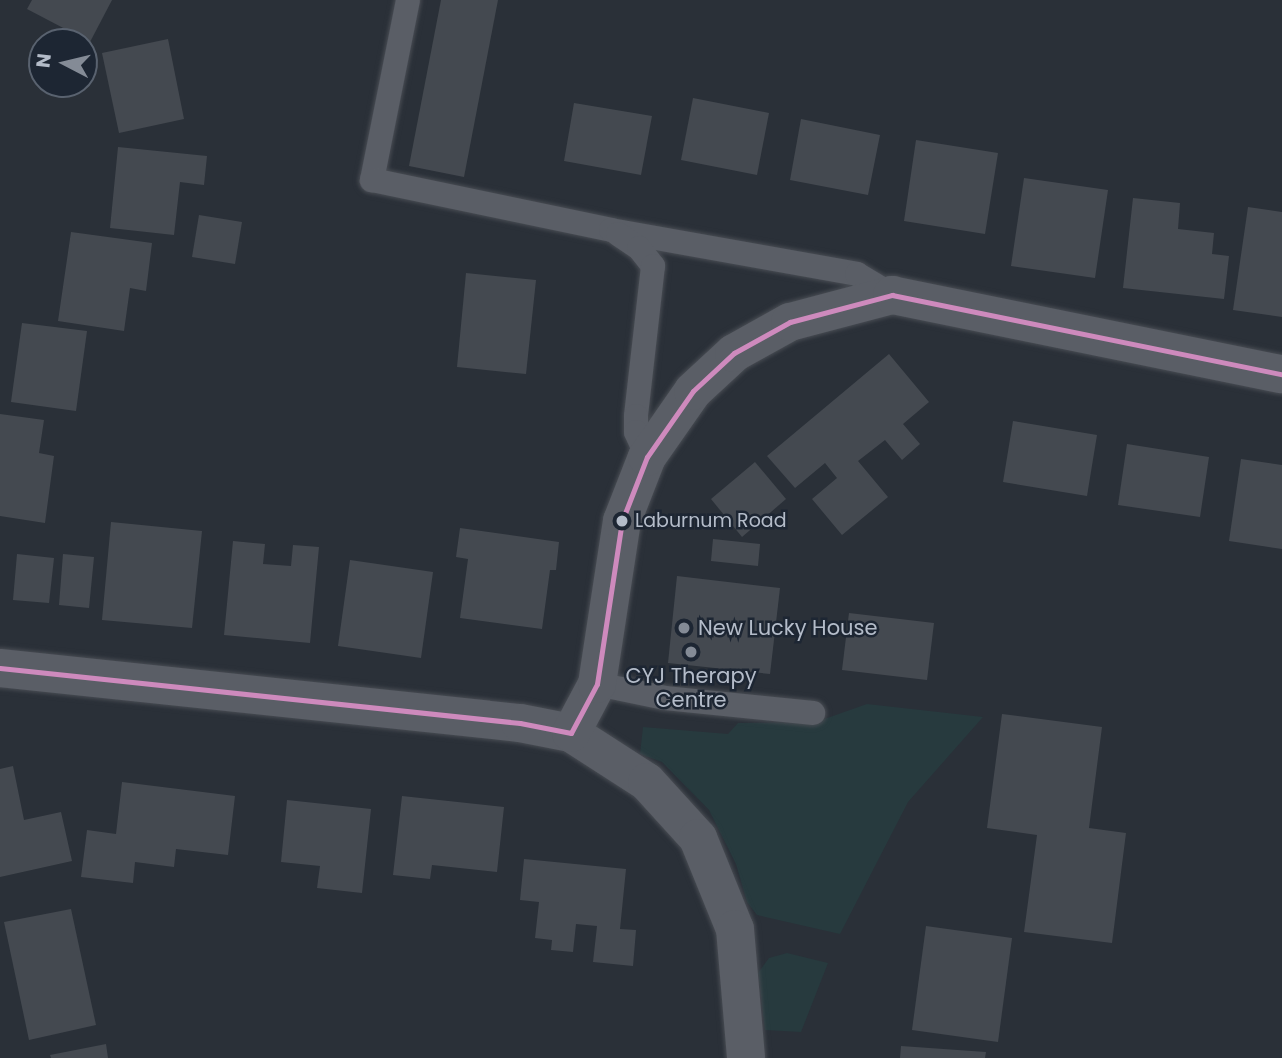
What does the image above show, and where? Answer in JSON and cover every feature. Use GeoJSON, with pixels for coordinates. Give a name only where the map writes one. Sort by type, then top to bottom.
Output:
{"type":"FeatureCollection","features":[{"type":"Feature","properties":{"kind":"street"},"geometry":{"type":"LineString","coordinates":[[571,733],[597,684],[622,521],[647,457],[693,391],[734,353],[790,322],[892,295],[1282,374]]}},
{"type":"Feature","properties":{"kind":"street"},"geometry":{"type":"LineString","coordinates":[[0,668],[520,723],[571,733],[646,782],[698,838],[735,929],[746,1058]]}},
{"type":"Feature","properties":{"kind":"lane"},"geometry":{"type":"LineString","coordinates":[[408,0],[372,180],[611,230],[857,274],[892,295]]}},
{"type":"Feature","properties":{"kind":"lane"},"geometry":{"type":"LineString","coordinates":[[611,230],[639,248],[653,266],[636,416],[636,432],[647,457]]}},
{"type":"Feature","properties":{"kind":"lane"},"geometry":{"type":"LineString","coordinates":[[597,684],[665,698],[813,713]]}},
{"type":"Feature","properties":{"kind":"green space"},"geometry":{"type":"Polygon","coordinates":[[[867,704],[983,717],[908,802],[840,934],[757,915],[747,902],[736,864],[709,810],[662,762],[640,754],[643,727],[728,734],[738,723],[816,722],[867,704]]]}},
{"type":"Feature","properties":{"kind":"green space"},"geometry":{"type":"Polygon","coordinates":[[[787,953],[828,963],[801,1032],[765,1030],[758,973],[769,958],[787,953]]]}},
{"type":"Feature","properties":{"kind":"building"},"geometry":{"type":"Polygon","coordinates":[[[32,0],[112,0],[97,28],[63,28],[27,9],[32,0]]]}},
{"type":"Feature","properties":{"kind":"building"},"geometry":{"type":"Polygon","coordinates":[[[441,0],[498,0],[464,177],[409,166],[441,0]]]}},
{"type":"Feature","properties":{"kind":"building"},"geometry":{"type":"Polygon","coordinates":[[[168,39],[184,119],[119,133],[102,53],[168,39]]]}},
{"type":"Feature","properties":{"kind":"building"},"geometry":{"type":"Polygon","coordinates":[[[693,98],[769,113],[757,175],[681,160],[693,98]]]}},
{"type":"Feature","properties":{"kind":"building"},"geometry":{"type":"Polygon","coordinates":[[[574,103],[652,116],[641,175],[564,161],[574,103]]]}},
{"type":"Feature","properties":{"kind":"building"},"geometry":{"type":"Polygon","coordinates":[[[801,119],[880,135],[868,195],[790,180],[801,119]]]}},
{"type":"Feature","properties":{"kind":"building"},"geometry":{"type":"Polygon","coordinates":[[[916,140],[998,153],[985,234],[904,221],[916,140]]]}},
{"type":"Feature","properties":{"kind":"building"},"geometry":{"type":"Polygon","coordinates":[[[118,147],[207,156],[204,185],[180,182],[174,235],[110,228],[118,147]]]}},
{"type":"Feature","properties":{"kind":"building"},"geometry":{"type":"Polygon","coordinates":[[[1024,178],[1108,190],[1095,278],[1011,266],[1024,178]]]}},
{"type":"Feature","properties":{"kind":"building"},"geometry":{"type":"Polygon","coordinates":[[[1133,198],[1180,203],[1178,229],[1214,233],[1212,254],[1229,256],[1224,299],[1123,288],[1133,198]]]}},
{"type":"Feature","properties":{"kind":"building"},"geometry":{"type":"Polygon","coordinates":[[[1248,207],[1282,212],[1282,317],[1233,310],[1248,207]]]}},
{"type":"Feature","properties":{"kind":"building"},"geometry":{"type":"Polygon","coordinates":[[[199,215],[242,222],[235,264],[192,257],[199,215]]]}},
{"type":"Feature","properties":{"kind":"building"},"geometry":{"type":"Polygon","coordinates":[[[71,232],[152,243],[146,291],[130,288],[124,331],[58,321],[71,232]]]}},
{"type":"Feature","properties":{"kind":"building"},"geometry":{"type":"Polygon","coordinates":[[[466,273],[536,280],[526,374],[457,367],[466,273]]]}},
{"type":"Feature","properties":{"kind":"building"},"geometry":{"type":"Polygon","coordinates":[[[22,323],[87,331],[76,411],[11,402],[22,323]]]}},
{"type":"Feature","properties":{"kind":"building"},"geometry":{"type":"Polygon","coordinates":[[[889,354],[929,402],[903,424],[920,444],[902,460],[885,440],[858,461],[888,497],[842,535],[812,499],[837,478],[825,463],[795,488],[767,456],[889,354]]]}},
{"type":"Feature","properties":{"kind":"building"},"geometry":{"type":"Polygon","coordinates":[[[0,414],[44,420],[39,453],[54,456],[45,523],[0,516],[0,414]]]}},
{"type":"Feature","properties":{"kind":"building"},"geometry":{"type":"Polygon","coordinates":[[[1013,421],[1097,435],[1087,496],[1003,482],[1013,421]]]}},
{"type":"Feature","properties":{"kind":"building"},"geometry":{"type":"Polygon","coordinates":[[[1127,444],[1209,457],[1200,517],[1118,505],[1127,444]]]}},
{"type":"Feature","properties":{"kind":"building"},"geometry":{"type":"Polygon","coordinates":[[[1241,459],[1282,465],[1282,549],[1229,541],[1241,459]]]}},
{"type":"Feature","properties":{"kind":"building"},"geometry":{"type":"Polygon","coordinates":[[[755,462],[786,499],[742,537],[711,499],[755,462]]]}},
{"type":"Feature","properties":{"kind":"building"},"geometry":{"type":"Polygon","coordinates":[[[111,522],[202,531],[192,628],[102,620],[111,522]]]}},
{"type":"Feature","properties":{"kind":"building"},"geometry":{"type":"Polygon","coordinates":[[[460,528],[559,542],[556,570],[550,570],[542,629],[460,618],[468,559],[456,557],[460,528]]]}},
{"type":"Feature","properties":{"kind":"building"},"geometry":{"type":"Polygon","coordinates":[[[713,539],[760,544],[758,566],[711,561],[713,539]]]}},
{"type":"Feature","properties":{"kind":"building"},"geometry":{"type":"Polygon","coordinates":[[[233,541],[265,544],[263,564],[291,566],[293,545],[319,547],[310,643],[224,635],[233,541]]]}},
{"type":"Feature","properties":{"kind":"building"},"geometry":{"type":"Polygon","coordinates":[[[17,554],[54,558],[49,603],[13,600],[17,554]]]}},
{"type":"Feature","properties":{"kind":"building"},"geometry":{"type":"Polygon","coordinates":[[[63,554],[94,557],[89,608],[59,605],[63,554]]]}},
{"type":"Feature","properties":{"kind":"building"},"geometry":{"type":"Polygon","coordinates":[[[350,560],[433,572],[421,658],[338,646],[350,560]]]}},
{"type":"Feature","properties":{"kind":"building"},"geometry":{"type":"Polygon","coordinates":[[[677,576],[780,588],[770,674],[668,663],[677,576]]]}},
{"type":"Feature","properties":{"kind":"building"},"geometry":{"type":"Polygon","coordinates":[[[849,613],[934,623],[927,680],[842,670],[849,613]]]}},
{"type":"Feature","properties":{"kind":"building"},"geometry":{"type":"Polygon","coordinates":[[[1002,714],[1102,727],[1089,828],[1126,833],[1112,943],[1024,932],[1037,835],[987,828],[1002,714]]]}},
{"type":"Feature","properties":{"kind":"building"},"geometry":{"type":"Polygon","coordinates":[[[13,766],[24,820],[61,812],[72,861],[0,877],[0,769],[13,766]]]}},
{"type":"Feature","properties":{"kind":"building"},"geometry":{"type":"Polygon","coordinates":[[[122,782],[235,796],[228,855],[176,849],[174,867],[135,862],[133,883],[81,877],[87,830],[116,834],[122,782]]]}},
{"type":"Feature","properties":{"kind":"building"},"geometry":{"type":"Polygon","coordinates":[[[402,796],[504,807],[497,872],[432,865],[430,879],[393,875],[402,796]]]}},
{"type":"Feature","properties":{"kind":"building"},"geometry":{"type":"Polygon","coordinates":[[[287,800],[371,809],[362,893],[317,888],[320,866],[281,862],[287,800]]]}},
{"type":"Feature","properties":{"kind":"building"},"geometry":{"type":"Polygon","coordinates":[[[524,859],[626,869],[620,929],[636,930],[633,966],[593,962],[597,926],[576,924],[573,952],[551,950],[552,940],[535,938],[539,902],[520,900],[524,859]]]}},
{"type":"Feature","properties":{"kind":"building"},"geometry":{"type":"Polygon","coordinates":[[[71,909],[96,1025],[29,1040],[4,922],[71,909]]]}},
{"type":"Feature","properties":{"kind":"building"},"geometry":{"type":"Polygon","coordinates":[[[926,926],[1012,938],[998,1042],[912,1030],[926,926]]]}},
{"type":"Feature","properties":{"kind":"building"},"geometry":{"type":"Polygon","coordinates":[[[106,1044],[108,1058],[51,1058],[50,1055],[106,1044]]]}},
{"type":"Feature","properties":{"kind":"building"},"geometry":{"type":"Polygon","coordinates":[[[901,1046],[986,1052],[985,1058],[900,1058],[901,1046]]]}},
{"type":"Feature","properties":{"kind":"transit line"},"geometry":{"type":"LineString","coordinates":[[0,668],[520,723],[571,733],[597,684],[622,521],[647,457],[693,391],[734,353],[790,322],[892,295],[1282,374]]}},
{"type":"Feature","properties":{"kind":"place","name":"Laburnum Road"},"geometry":{"type":"Point","coordinates":[622,521]}},
{"type":"Feature","properties":{"kind":"place","name":"New Lucky House"},"geometry":{"type":"Point","coordinates":[684,628]}},
{"type":"Feature","properties":{"kind":"place","name":"CYJ Therapy Centre"},"geometry":{"type":"Point","coordinates":[691,652]}}]}
